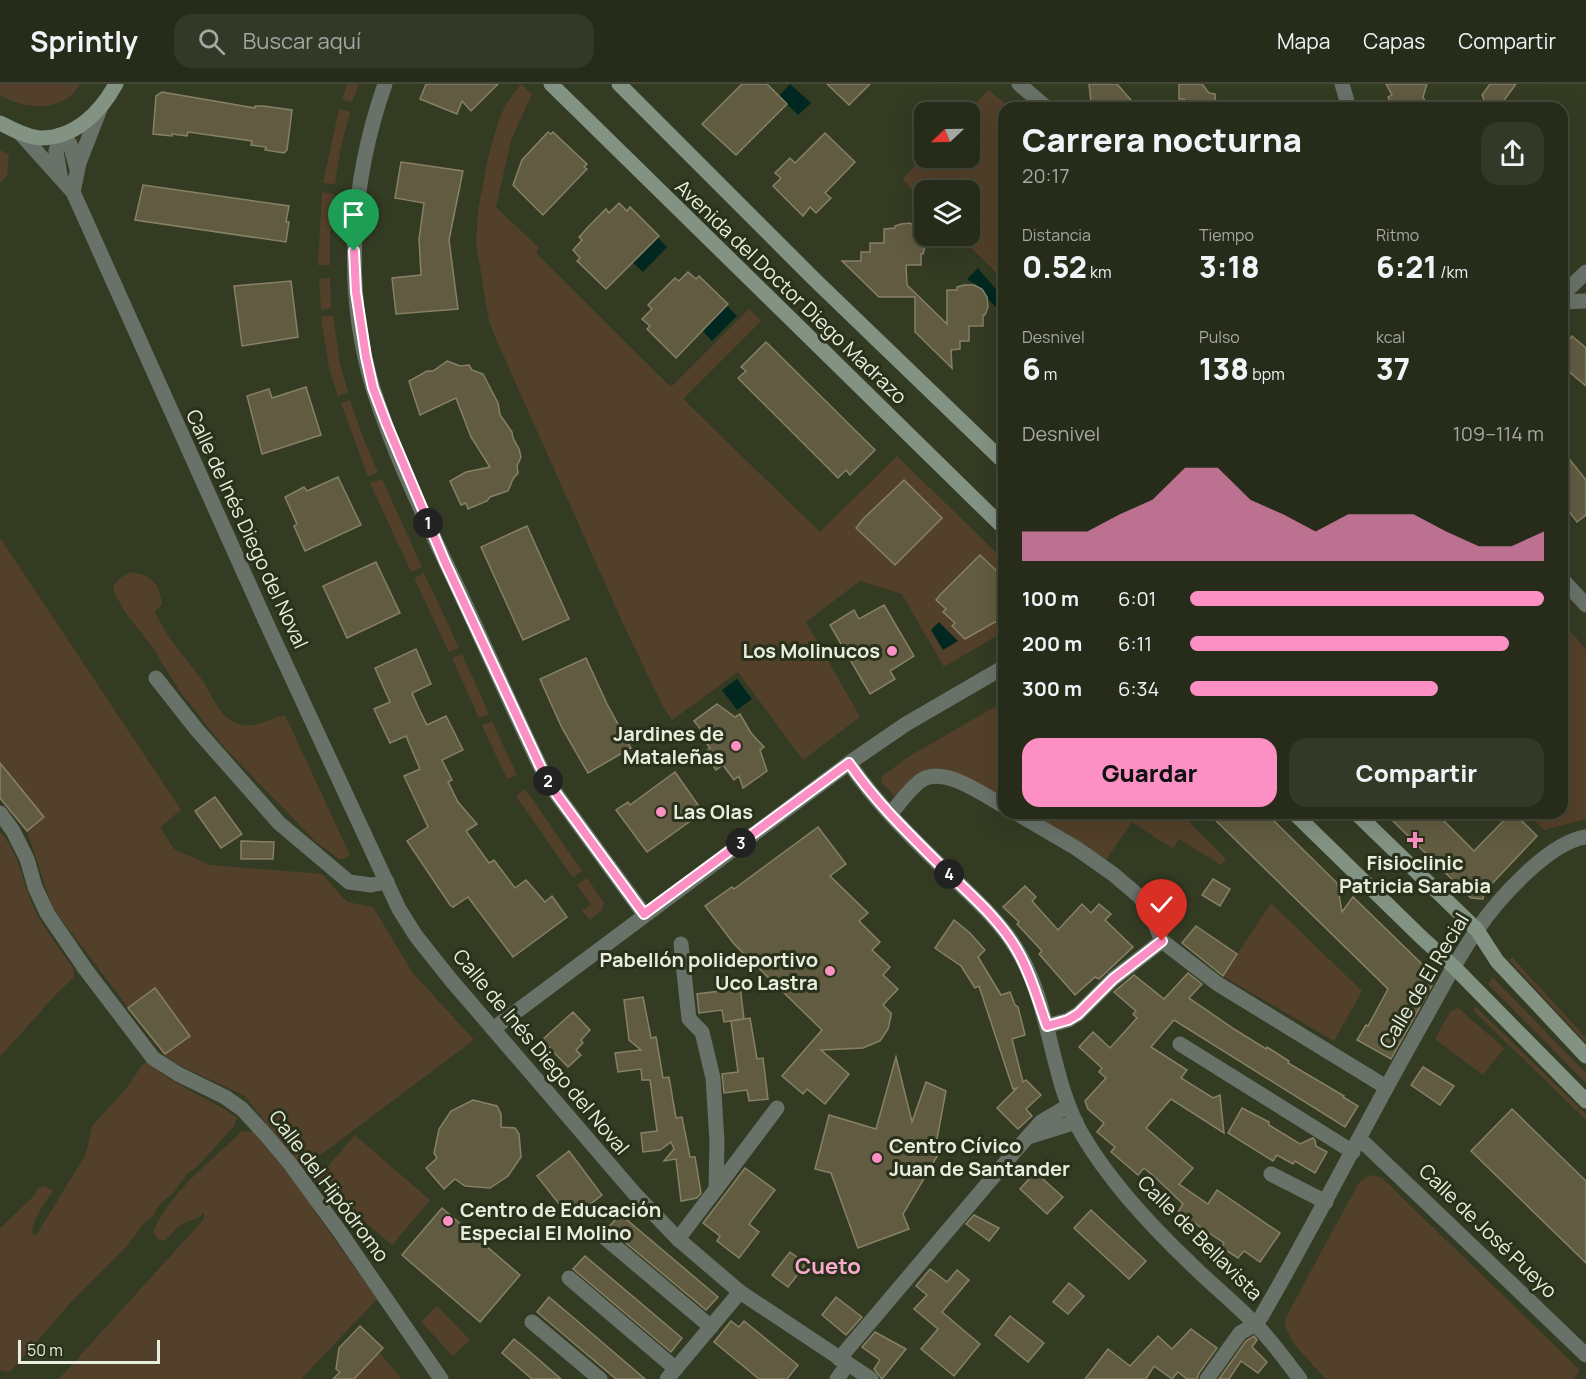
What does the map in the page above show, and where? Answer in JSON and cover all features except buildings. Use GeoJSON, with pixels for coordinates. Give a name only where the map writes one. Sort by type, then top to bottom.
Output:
{"type":"FeatureCollection","features":[{"type":"Feature","properties":{"kind":"main road"},"geometry":{"type":"LineString","coordinates":[[0,123],[38,138],[60,135],[80,126],[100,109],[116,84]]}},
{"type":"Feature","properties":{"kind":"main road","name":"Avenida del Doctor Diego Madrazo"},"geometry":{"type":"LineString","coordinates":[[550,84],[998,522]]}},
{"type":"Feature","properties":{"kind":"main road","name":"Avenida del Doctor Diego Madrazo"},"geometry":{"type":"LineString","coordinates":[[619,84],[814,279],[998,456]]}},
{"type":"Feature","properties":{"kind":"main road"},"geometry":{"type":"LineString","coordinates":[[1300,819],[1421,937],[1454,966],[1586,1101]]}},
{"type":"Feature","properties":{"kind":"main road"},"geometry":{"type":"LineString","coordinates":[[1362,819],[1477,930],[1497,961],[1586,1056]]}},
{"type":"Feature","properties":{"kind":"street"},"geometry":{"type":"LineString","coordinates":[[385,84],[366,148],[358,191],[354,251],[360,324],[373,388],[402,465],[542,770],[552,788],[644,914]]}},
{"type":"Feature","properties":{"kind":"street"},"geometry":{"type":"LineString","coordinates":[[1019,84],[1040,102]]}},
{"type":"Feature","properties":{"kind":"street"},"geometry":{"type":"LineString","coordinates":[[1342,84],[1347,102]]}},
{"type":"Feature","properties":{"kind":"street"},"geometry":{"type":"LineString","coordinates":[[73,192],[77,169],[100,109]]}},
{"type":"Feature","properties":{"kind":"street","name":"Calle de Inés Diego del Noval"},"geometry":{"type":"LineString","coordinates":[[19,132],[73,192],[266,622],[399,909],[416,936],[634,1193],[678,1239],[740,1292],[871,1379]]}},
{"type":"Feature","properties":{"kind":"street"},"geometry":{"type":"LineString","coordinates":[[61,178],[56,151],[60,135],[70,144],[77,169]]}},
{"type":"Feature","properties":{"kind":"street"},"geometry":{"type":"LineString","coordinates":[[1568,289],[1586,272]]}},
{"type":"Feature","properties":{"kind":"street"},"geometry":{"type":"LineString","coordinates":[[1568,302],[1586,301]]}},
{"type":"Feature","properties":{"kind":"street"},"geometry":{"type":"LineString","coordinates":[[1568,586],[1586,605]]}},
{"type":"Feature","properties":{"kind":"street"},"geometry":{"type":"LineString","coordinates":[[493,1029],[849,763],[906,724],[998,670]]}},
{"type":"Feature","properties":{"kind":"street"},"geometry":{"type":"LineString","coordinates":[[156,678],[197,730],[279,823],[349,882],[371,885],[387,882]]}},
{"type":"Feature","properties":{"kind":"street","name":"Calle de Bellavista"},"geometry":{"type":"LineString","coordinates":[[849,763],[860,779],[891,813],[990,913],[1016,948],[1026,968],[1047,1026],[1068,1106],[1084,1136],[1121,1190],[1175,1249],[1256,1324],[1300,1379]]}},
{"type":"Feature","properties":{"kind":"street"},"geometry":{"type":"LineString","coordinates":[[891,813],[920,780],[933,775],[949,777],[998,803]]}},
{"type":"Feature","properties":{"kind":"street","name":"Calle del Hipódromo"},"geometry":{"type":"LineString","coordinates":[[0,813],[13,831],[27,859],[46,913],[153,1058],[178,1074],[225,1097],[242,1109],[266,1134],[347,1241],[441,1379]]}},
{"type":"Feature","properties":{"kind":"street"},"geometry":{"type":"LineString","coordinates":[[1026,819],[1076,848],[1113,874],[1140,897],[1162,941],[1218,984],[1386,1086]]}},
{"type":"Feature","properties":{"kind":"street","name":"Calle de El Recial"},"geometry":{"type":"LineString","coordinates":[[1207,1379],[1240,1333],[1256,1324],[1326,1202],[1386,1086],[1477,930],[1528,871],[1570,840],[1586,837]]}},
{"type":"Feature","properties":{"kind":"street"},"geometry":{"type":"LineString","coordinates":[[1047,1026],[1068,1020],[1078,1014],[1113,979],[1162,941]]}},
{"type":"Feature","properties":{"kind":"street"},"geometry":{"type":"LineString","coordinates":[[681,944],[689,1019],[702,1032],[713,1078],[717,1141],[716,1189]]}},
{"type":"Feature","properties":{"kind":"street"},"geometry":{"type":"LineString","coordinates":[[1180,1044],[1356,1145]]}},
{"type":"Feature","properties":{"kind":"street"},"geometry":{"type":"LineString","coordinates":[[837,1379],[843,1362],[1028,1137],[1041,1122],[1068,1106]]}},
{"type":"Feature","properties":{"kind":"street"},"geometry":{"type":"LineString","coordinates":[[678,1239],[777,1107]]}},
{"type":"Feature","properties":{"kind":"street"},"geometry":{"type":"LineString","coordinates":[[1028,1137],[1076,1122]]}},
{"type":"Feature","properties":{"kind":"street","name":"Calle de José Pueyo"},"geometry":{"type":"LineString","coordinates":[[1356,1145],[1586,1356]]}},
{"type":"Feature","properties":{"kind":"street"},"geometry":{"type":"LineString","coordinates":[[1271,1174],[1326,1202]]}},
{"type":"Feature","properties":{"kind":"street"},"geometry":{"type":"LineString","coordinates":[[604,1237],[711,1327]]}},
{"type":"Feature","properties":{"kind":"street"},"geometry":{"type":"LineString","coordinates":[[569,1278],[671,1374],[740,1292]]}},
{"type":"Feature","properties":{"kind":"street"},"geometry":{"type":"LineString","coordinates":[[532,1322],[600,1379]]}},
{"type":"Feature","properties":{"kind":"shaded area"},"geometry":{"type":"Polygon","coordinates":[[[0,84],[80,84],[64,100],[54,104],[32,106],[0,95],[0,84]]]}},
{"type":"Feature","properties":{"kind":"shaded area"},"geometry":{"type":"Polygon","coordinates":[[[347,84],[359,84],[352,102],[342,100],[347,84]]]}},
{"type":"Feature","properties":{"kind":"shaded area"},"geometry":{"type":"Polygon","coordinates":[[[521,84],[532,94],[511,140],[496,207],[539,248],[536,253],[671,387],[749,309],[761,321],[683,399],[820,532],[897,456],[998,554],[998,635],[944,667],[902,594],[860,581],[806,622],[860,717],[803,760],[738,672],[672,720],[661,703],[621,619],[489,321],[476,243],[478,210],[489,154],[506,104],[521,84]]]}},
{"type":"Feature","properties":{"kind":"shaded area"},"geometry":{"type":"Polygon","coordinates":[[[989,90],[1003,102],[998,102],[998,274],[969,246],[980,246],[980,180],[914,180],[914,191],[902,179],[914,167],[980,168],[980,102],[977,102],[989,90]]]}},
{"type":"Feature","properties":{"kind":"shaded area"},"geometry":{"type":"Polygon","coordinates":[[[339,109],[350,112],[340,151],[335,184],[323,183],[339,109]]]}},
{"type":"Feature","properties":{"kind":"shaded area"},"geometry":{"type":"Polygon","coordinates":[[[0,150],[9,155],[7,175],[0,184],[0,150]]]}},
{"type":"Feature","properties":{"kind":"shaded area"},"geometry":{"type":"Polygon","coordinates":[[[322,192],[334,194],[330,265],[318,265],[322,192]]]}},
{"type":"Feature","properties":{"kind":"shaded area"},"geometry":{"type":"Polygon","coordinates":[[[330,278],[331,308],[321,310],[319,279],[330,278]]]}},
{"type":"Feature","properties":{"kind":"shaded area"},"geometry":{"type":"Polygon","coordinates":[[[333,315],[340,364],[348,392],[338,397],[329,368],[321,317],[333,315]]]}},
{"type":"Feature","properties":{"kind":"shaded area"},"geometry":{"type":"Polygon","coordinates":[[[350,400],[378,472],[368,477],[341,403],[350,400]]]}},
{"type":"Feature","properties":{"kind":"shaded area"},"geometry":{"type":"Polygon","coordinates":[[[382,479],[422,567],[411,572],[370,483],[382,479]]]}},
{"type":"Feature","properties":{"kind":"shaded area"},"geometry":{"type":"Polygon","coordinates":[[[0,538],[181,810],[160,827],[174,849],[210,865],[322,874],[347,902],[373,907],[412,972],[474,1040],[302,1169],[245,1096],[179,1065],[164,1055],[52,907],[27,831],[0,798],[0,538]]]}},
{"type":"Feature","properties":{"kind":"shaded area"},"geometry":{"type":"Polygon","coordinates":[[[131,572],[149,578],[156,585],[162,604],[155,612],[170,639],[202,680],[225,716],[236,723],[249,726],[285,715],[350,855],[339,859],[315,841],[225,748],[181,693],[153,648],[125,612],[114,592],[114,585],[121,577],[131,572]]]}},
{"type":"Feature","properties":{"kind":"shaded area"},"geometry":{"type":"Polygon","coordinates":[[[424,573],[459,648],[449,652],[414,578],[424,573]]]}},
{"type":"Feature","properties":{"kind":"shaded area"},"geometry":{"type":"Polygon","coordinates":[[[1568,629],[1586,649],[1586,819],[1544,830],[1533,819],[1568,819],[1568,629]]]}},
{"type":"Feature","properties":{"kind":"shaded area"},"geometry":{"type":"Polygon","coordinates":[[[462,654],[489,714],[479,718],[452,658],[462,654]]]}},
{"type":"Feature","properties":{"kind":"shaded area"},"geometry":{"type":"Polygon","coordinates":[[[998,705],[998,797],[956,772],[936,768],[928,770],[915,779],[897,799],[882,783],[881,777],[910,756],[998,705]]]}},
{"type":"Feature","properties":{"kind":"shaded area"},"geometry":{"type":"Polygon","coordinates":[[[492,721],[517,775],[507,779],[482,725],[492,721]]]}},
{"type":"Feature","properties":{"kind":"shaded area"},"geometry":{"type":"Polygon","coordinates":[[[525,789],[582,871],[573,878],[516,796],[525,789]]]}},
{"type":"Feature","properties":{"kind":"shaded area"},"geometry":{"type":"Polygon","coordinates":[[[1035,819],[1186,819],[1226,859],[1221,865],[1179,839],[1173,849],[1132,822],[1105,861],[1035,819]]]}},
{"type":"Feature","properties":{"kind":"shaded area"},"geometry":{"type":"Polygon","coordinates":[[[0,832],[12,849],[38,916],[73,968],[74,976],[0,1056],[0,832]]]}},
{"type":"Feature","properties":{"kind":"shaded area"},"geometry":{"type":"Polygon","coordinates":[[[587,878],[604,903],[602,910],[590,920],[582,911],[591,904],[577,885],[587,878]]]}},
{"type":"Feature","properties":{"kind":"shaded area"},"geometry":{"type":"Polygon","coordinates":[[[1271,903],[1362,991],[1334,1041],[1223,976],[1271,903]]]}},
{"type":"Feature","properties":{"kind":"shaded area"},"geometry":{"type":"Polygon","coordinates":[[[1512,957],[1586,1038],[1586,1043],[1509,960],[1512,957]]]}},
{"type":"Feature","properties":{"kind":"shaded area"},"geometry":{"type":"Polygon","coordinates":[[[1493,978],[1586,1073],[1586,1083],[1488,984],[1493,978]]]}},
{"type":"Feature","properties":{"kind":"shaded area"},"geometry":{"type":"Polygon","coordinates":[[[1476,1007],[1586,1114],[1586,1120],[1473,1010],[1476,1007]]]}},
{"type":"Feature","properties":{"kind":"shaded area"},"geometry":{"type":"Polygon","coordinates":[[[1458,1008],[1504,1048],[1483,1075],[1435,1039],[1450,1012],[1458,1008]]]}},
{"type":"Feature","properties":{"kind":"shaded area"},"geometry":{"type":"Polygon","coordinates":[[[148,1062],[180,1085],[237,1118],[234,1126],[197,1167],[187,1174],[127,1246],[72,1301],[10,1372],[0,1370],[0,1228],[32,1198],[38,1189],[44,1186],[53,1191],[34,1223],[32,1235],[37,1234],[86,1154],[92,1126],[125,1090],[144,1063],[148,1062]]]}},
{"type":"Feature","properties":{"kind":"shaded area"},"geometry":{"type":"Polygon","coordinates":[[[242,1131],[253,1132],[307,1196],[318,1216],[377,1299],[301,1379],[59,1379],[204,1219],[204,1213],[182,1224],[164,1241],[158,1239],[153,1232],[170,1203],[181,1190],[242,1131]]]}},
{"type":"Feature","properties":{"kind":"shaded area"},"geometry":{"type":"Polygon","coordinates":[[[355,1135],[430,1200],[392,1245],[316,1180],[355,1135]]]}},
{"type":"Feature","properties":{"kind":"shaded area"},"geometry":{"type":"Polygon","coordinates":[[[1373,1175],[1382,1178],[1580,1370],[1574,1379],[1326,1379],[1294,1343],[1286,1327],[1285,1319],[1358,1184],[1373,1175]]]}},
{"type":"Feature","properties":{"kind":"shaded area"},"geometry":{"type":"Polygon","coordinates":[[[437,1306],[470,1340],[453,1356],[421,1322],[437,1306]]]}},
{"type":"Feature","properties":{"kind":"shaded area"},"geometry":{"type":"Polygon","coordinates":[[[379,1352],[402,1379],[354,1379],[379,1352]]]}},
{"type":"Feature","properties":{"kind":"water"},"geometry":{"type":"Polygon","coordinates":[[[790,84],[811,103],[798,115],[779,96],[790,84]]]}},
{"type":"Feature","properties":{"kind":"water"},"geometry":{"type":"Polygon","coordinates":[[[657,237],[667,247],[643,272],[630,260],[641,254],[657,237]]]}},
{"type":"Feature","properties":{"kind":"water"},"geometry":{"type":"Polygon","coordinates":[[[978,268],[998,292],[998,309],[982,289],[967,279],[978,268]]]}},
{"type":"Feature","properties":{"kind":"water"},"geometry":{"type":"Polygon","coordinates":[[[727,306],[737,316],[712,341],[700,328],[710,323],[727,306]]]}},
{"type":"Feature","properties":{"kind":"water"},"geometry":{"type":"Polygon","coordinates":[[[939,622],[958,641],[943,650],[931,630],[939,622]]]}},
{"type":"Feature","properties":{"kind":"water"},"geometry":{"type":"Polygon","coordinates":[[[737,679],[752,699],[737,710],[722,690],[737,679]]]}},
{"type":"Feature","properties":{"kind":"place","name":"Los Molinucos"},"geometry":{"type":"Point","coordinates":[892,651]}},
{"type":"Feature","properties":{"kind":"place","name":"Jardines de Mataleñas"},"geometry":{"type":"Point","coordinates":[736,746]}},
{"type":"Feature","properties":{"kind":"place","name":"Las Olas"},"geometry":{"type":"Point","coordinates":[661,812]}},
{"type":"Feature","properties":{"kind":"place","name":"Fisioclinic Patricia Sarabia"},"geometry":{"type":"Point","coordinates":[1415,840]}},
{"type":"Feature","properties":{"kind":"place","name":"Pabellón polideportivo Uco Lastra"},"geometry":{"type":"Point","coordinates":[830,971]}},
{"type":"Feature","properties":{"kind":"place","name":"Centro Cívico Juan de Santander"},"geometry":{"type":"Point","coordinates":[877,1158]}},
{"type":"Feature","properties":{"kind":"place","name":"Centro de Educación Especial El Molino"},"geometry":{"type":"Point","coordinates":[448,1221]}},
{"type":"Feature","properties":{"kind":"district","name":"Cueto"},"geometry":{"type":"Point","coordinates":[828,1266]}},
{"type":"Feature","properties":{"kind":"route"},"geometry":{"type":"LineString","coordinates":[[354,251],[356,292],[366,357],[373,388],[402,465],[542,770],[552,788],[644,914],[849,763],[875,797],[990,913],[1016,948],[1034,987],[1047,1026],[1068,1020],[1078,1014],[1099,991],[1162,941]]}}]}
